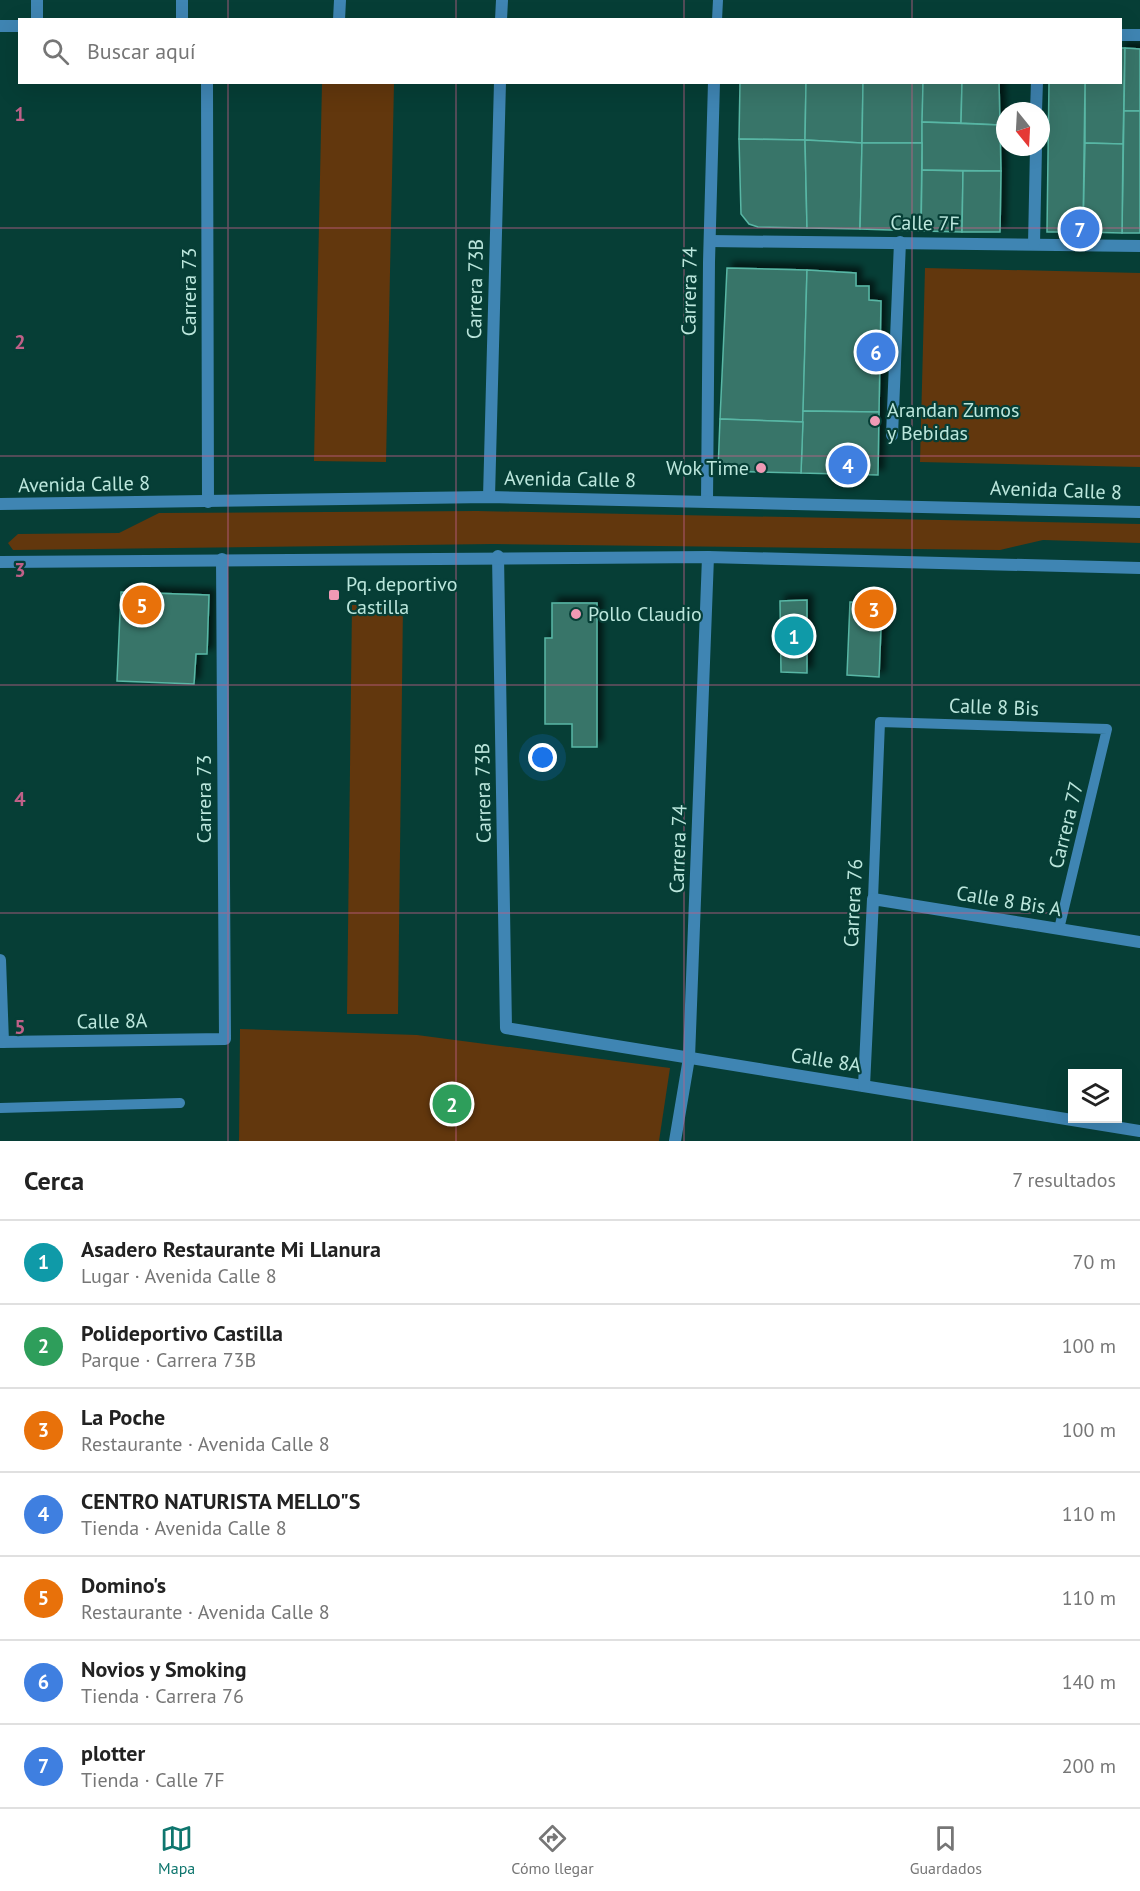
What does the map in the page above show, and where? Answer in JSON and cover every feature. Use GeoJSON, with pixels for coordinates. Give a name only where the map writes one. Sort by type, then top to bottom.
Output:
{"type":"FeatureCollection","features":[{"type":"Feature","properties":{"kind":"street"},"geometry":{"type":"LineString","coordinates":[[37,0],[37,18]]}},
{"type":"Feature","properties":{"kind":"street"},"geometry":{"type":"LineString","coordinates":[[182,0],[182,18]]}},
{"type":"Feature","properties":{"kind":"street"},"geometry":{"type":"LineString","coordinates":[[339,18],[340,0]]}},
{"type":"Feature","properties":{"kind":"street"},"geometry":{"type":"LineString","coordinates":[[501,18],[502,0]]}},
{"type":"Feature","properties":{"kind":"street"},"geometry":{"type":"LineString","coordinates":[[0,26],[18,26]]}},
{"type":"Feature","properties":{"kind":"street"},"geometry":{"type":"LineString","coordinates":[[1122,35],[1140,35]]}},
{"type":"Feature","properties":{"kind":"street","name":"Carrera 73"},"geometry":{"type":"LineString","coordinates":[[207,84],[208,502]]}},
{"type":"Feature","properties":{"kind":"street","name":"Carrera 73B"},"geometry":{"type":"LineString","coordinates":[[489,497],[500,84]]}},
{"type":"Feature","properties":{"kind":"street","name":"Carrera 74"},"geometry":{"type":"LineString","coordinates":[[707,501],[714,84]]}},
{"type":"Feature","properties":{"kind":"street"},"geometry":{"type":"LineString","coordinates":[[1036,102],[1037,84]]}},
{"type":"Feature","properties":{"kind":"street"},"geometry":{"type":"LineString","coordinates":[[1034,244],[1036,156]]}},
{"type":"Feature","properties":{"kind":"street","name":"Calle 7F"},"geometry":{"type":"LineString","coordinates":[[710,241],[1140,246]]}},
{"type":"Feature","properties":{"kind":"street"},"geometry":{"type":"LineString","coordinates":[[892,435],[900,242]]}},
{"type":"Feature","properties":{"kind":"street","name":"Avenida Calle 8"},"geometry":{"type":"LineString","coordinates":[[0,504],[489,497],[1140,512]]}},
{"type":"Feature","properties":{"kind":"street"},"geometry":{"type":"LineString","coordinates":[[0,561],[498,556],[708,557],[1140,568]]}},
{"type":"Feature","properties":{"kind":"street","name":"Carrera 73B"},"geometry":{"type":"LineString","coordinates":[[498,556],[506,1028]]}},
{"type":"Feature","properties":{"kind":"street","name":"Carrera 74"},"geometry":{"type":"LineString","coordinates":[[675,1141],[689,1058],[708,557]]}},
{"type":"Feature","properties":{"kind":"street","name":"Carrera 73"},"geometry":{"type":"LineString","coordinates":[[222,559],[225,1039]]}},
{"type":"Feature","properties":{"kind":"street","name":"Calle 8 Bis A"},"geometry":{"type":"LineString","coordinates":[[873,898],[1140,942]]}},
{"type":"Feature","properties":{"kind":"street","name":"Carrera 76"},"geometry":{"type":"LineString","coordinates":[[864,1086],[873,898]]}},
{"type":"Feature","properties":{"kind":"street"},"geometry":{"type":"LineString","coordinates":[[0,960],[1,1042]]}},
{"type":"Feature","properties":{"kind":"street","name":"Calle 8A"},"geometry":{"type":"LineString","coordinates":[[506,1028],[1140,1131]]}},
{"type":"Feature","properties":{"kind":"street","name":"Calle 8A"},"geometry":{"type":"LineString","coordinates":[[1,1042],[225,1039]]}},
{"type":"Feature","properties":{"kind":"lane"},"geometry":{"type":"LineString","coordinates":[[717,18],[718,0]]}},
{"type":"Feature","properties":{"kind":"lane","name":"Calle 8 Bis"},"geometry":{"type":"LineString","coordinates":[[880,722],[1107,729]]}},
{"type":"Feature","properties":{"kind":"lane","name":"Carrera 76"},"geometry":{"type":"LineString","coordinates":[[873,898],[880,722]]}},
{"type":"Feature","properties":{"kind":"lane","name":"Carrera 77"},"geometry":{"type":"LineString","coordinates":[[1059,929],[1107,729]]}},
{"type":"Feature","properties":{"kind":"lane"},"geometry":{"type":"LineString","coordinates":[[0,1108],[180,1103]]}},
{"type":"Feature","properties":{"kind":"shaded area"},"geometry":{"type":"Polygon","coordinates":[[[322,84],[394,84],[386,462],[314,461],[322,84]]]}},
{"type":"Feature","properties":{"kind":"shaded area"},"geometry":{"type":"Polygon","coordinates":[[[925,268],[1140,273],[1140,467],[920,462],[925,268]]]}},
{"type":"Feature","properties":{"kind":"shaded area"},"geometry":{"type":"Polygon","coordinates":[[[477,511],[1140,524],[1140,543],[1043,540],[1000,550],[493,544],[13,550],[8,543],[18,534],[119,533],[159,513],[477,511]]]}},
{"type":"Feature","properties":{"kind":"shaded area"},"geometry":{"type":"Polygon","coordinates":[[[352,605],[403,605],[398,1014],[347,1014],[352,605]]]}},
{"type":"Feature","properties":{"kind":"shaded area"},"geometry":{"type":"Polygon","coordinates":[[[240,1029],[417,1035],[670,1068],[659,1141],[239,1141],[240,1029]]]}},
{"type":"Feature","properties":{"kind":"building"},"geometry":{"type":"Polygon","coordinates":[[[1122,48],[1125,48],[1123,144],[1085,143],[1085,84],[1122,84],[1122,48]]]}},
{"type":"Feature","properties":{"kind":"building"},"geometry":{"type":"Polygon","coordinates":[[[1125,48],[1140,49],[1140,111],[1124,111],[1125,48]]]}},
{"type":"Feature","properties":{"kind":"building"},"geometry":{"type":"Polygon","coordinates":[[[740,84],[806,84],[805,140],[739,139],[740,84]]]}},
{"type":"Feature","properties":{"kind":"building"},"geometry":{"type":"Polygon","coordinates":[[[806,84],[863,84],[862,143],[805,140],[806,84]]]}},
{"type":"Feature","properties":{"kind":"building"},"geometry":{"type":"Polygon","coordinates":[[[863,84],[923,84],[922,143],[862,143],[863,84]]]}},
{"type":"Feature","properties":{"kind":"building"},"geometry":{"type":"Polygon","coordinates":[[[923,84],[962,84],[961,123],[922,122],[923,84]]]}},
{"type":"Feature","properties":{"kind":"building"},"geometry":{"type":"Polygon","coordinates":[[[962,84],[999,84],[996,125],[961,123],[962,84]]]}},
{"type":"Feature","properties":{"kind":"building"},"geometry":{"type":"Polygon","coordinates":[[[1049,84],[1085,84],[1083,232],[1047,232],[1048,156],[1050,156],[1049,84]]]}},
{"type":"Feature","properties":{"kind":"building"},"geometry":{"type":"Polygon","coordinates":[[[1124,111],[1140,111],[1140,233],[1122,233],[1124,111]]]}},
{"type":"Feature","properties":{"kind":"building"},"geometry":{"type":"Polygon","coordinates":[[[922,122],[996,125],[996,156],[1001,156],[1001,171],[922,170],[922,122]]]}},
{"type":"Feature","properties":{"kind":"building"},"geometry":{"type":"Polygon","coordinates":[[[739,139],[805,140],[807,228],[758,227],[749,224],[741,214],[739,139]]]}},
{"type":"Feature","properties":{"kind":"building"},"geometry":{"type":"Polygon","coordinates":[[[805,140],[862,143],[860,229],[807,228],[805,140]]]}},
{"type":"Feature","properties":{"kind":"building"},"geometry":{"type":"Polygon","coordinates":[[[862,143],[922,143],[921,231],[860,229],[862,143]]]}},
{"type":"Feature","properties":{"kind":"building"},"geometry":{"type":"Polygon","coordinates":[[[1085,143],[1123,144],[1122,233],[1083,232],[1085,143]]]}},
{"type":"Feature","properties":{"kind":"building"},"geometry":{"type":"Polygon","coordinates":[[[922,170],[963,171],[962,232],[921,231],[922,170]]]}},
{"type":"Feature","properties":{"kind":"building"},"geometry":{"type":"Polygon","coordinates":[[[963,171],[1001,171],[1000,232],[962,232],[963,171]]]}},
{"type":"Feature","properties":{"kind":"building"},"geometry":{"type":"Polygon","coordinates":[[[727,268],[807,270],[803,422],[720,419],[727,268]]]}},
{"type":"Feature","properties":{"kind":"building"},"geometry":{"type":"Polygon","coordinates":[[[807,270],[856,273],[856,286],[869,286],[869,300],[881,301],[879,412],[803,411],[807,270]]]}},
{"type":"Feature","properties":{"kind":"building"},"geometry":{"type":"Polygon","coordinates":[[[803,411],[879,412],[878,475],[801,473],[803,411]]]}},
{"type":"Feature","properties":{"kind":"building"},"geometry":{"type":"Polygon","coordinates":[[[720,419],[803,422],[801,473],[718,471],[720,419]]]}},
{"type":"Feature","properties":{"kind":"building"},"geometry":{"type":"Polygon","coordinates":[[[121,592],[209,595],[207,654],[196,654],[194,684],[117,681],[121,592]]]}},
{"type":"Feature","properties":{"kind":"building"},"geometry":{"type":"Polygon","coordinates":[[[807,600],[807,673],[781,672],[780,601],[807,600]]]}},
{"type":"Feature","properties":{"kind":"building"},"geometry":{"type":"Polygon","coordinates":[[[850,602],[882,603],[879,677],[847,675],[850,602]]]}},
{"type":"Feature","properties":{"kind":"building"},"geometry":{"type":"Polygon","coordinates":[[[552,603],[597,603],[597,747],[572,747],[572,724],[545,724],[545,638],[552,638],[552,603]]]}},
{"type":"Feature","properties":{"kind":"place","name":"plotter"},"geometry":{"type":"Point","coordinates":[1080,229]}},
{"type":"Feature","properties":{"kind":"place","name":"Novios y Smoking"},"geometry":{"type":"Point","coordinates":[876,352]}},
{"type":"Feature","properties":{"kind":"place","name":"Arandan Zumos y Bebidas"},"geometry":{"type":"Point","coordinates":[875,421]}},
{"type":"Feature","properties":{"kind":"place","name":"CENTRO NATURISTA MELLO\"S"},"geometry":{"type":"Point","coordinates":[848,465]}},
{"type":"Feature","properties":{"kind":"place","name":"Wok Time"},"geometry":{"type":"Point","coordinates":[761,468]}},
{"type":"Feature","properties":{"kind":"place","name":"Pq. deportivo Castilla"},"geometry":{"type":"Point","coordinates":[334,595]}},
{"type":"Feature","properties":{"kind":"place","name":"Domino's"},"geometry":{"type":"Point","coordinates":[142,605]}},
{"type":"Feature","properties":{"kind":"place","name":"La Poche"},"geometry":{"type":"Point","coordinates":[874,609]}},
{"type":"Feature","properties":{"kind":"place","name":"Pollo Claudio"},"geometry":{"type":"Point","coordinates":[576,614]}},
{"type":"Feature","properties":{"kind":"place","name":"Asadero Restaurante Mi Llanura"},"geometry":{"type":"Point","coordinates":[794,636]}},
{"type":"Feature","properties":{"kind":"place","name":"Polideportivo Castilla"},"geometry":{"type":"Point","coordinates":[452,1104]}}]}
